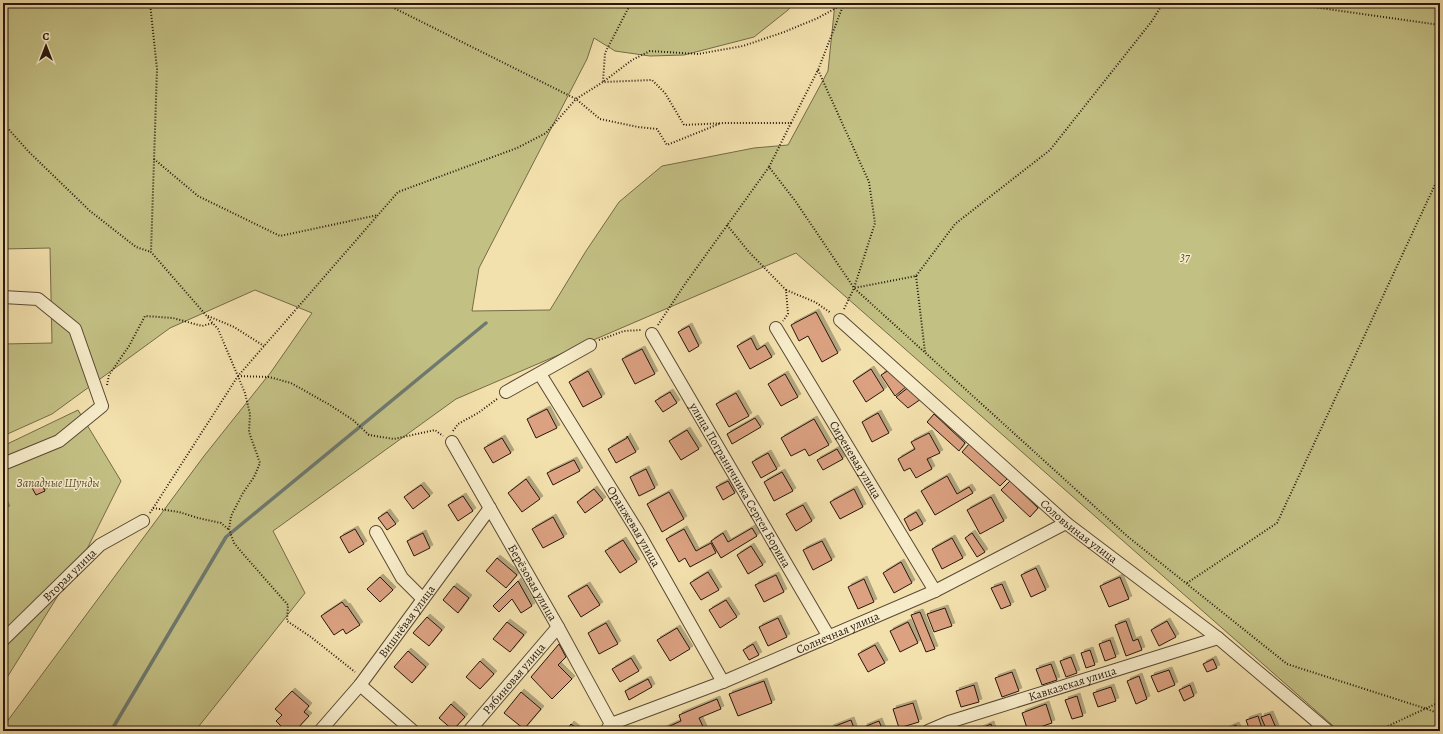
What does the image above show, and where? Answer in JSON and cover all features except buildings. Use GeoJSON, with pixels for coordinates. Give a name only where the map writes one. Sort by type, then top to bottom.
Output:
{"type":"FeatureCollection","features":[{"type":"Feature","properties":{"kind":"street"},"geometry":{"type":"LineString","coordinates":[[3,297],[38,299],[75,329],[102,406],[59,441],[3,464]]}},
{"type":"Feature","properties":{"kind":"street","name":"Соловьиная улица"},"geometry":{"type":"LineString","coordinates":[[840,320],[1066,523],[1218,638],[1323,730]]}},
{"type":"Feature","properties":{"kind":"street","name":"Сиреневая улица"},"geometry":{"type":"LineString","coordinates":[[776,328],[935,591]]}},
{"type":"Feature","properties":{"kind":"street","name":"улица Пограничника Сергея Борина"},"geometry":{"type":"LineString","coordinates":[[652,334],[829,637]]}},
{"type":"Feature","properties":{"kind":"street"},"geometry":{"type":"LineString","coordinates":[[506,392],[590,345]]}},
{"type":"Feature","properties":{"kind":"street","name":"Оранжевая улица"},"geometry":{"type":"LineString","coordinates":[[540,374],[638,532],[723,682]]}},
{"type":"Feature","properties":{"kind":"street","name":"Берёзовая улица"},"geometry":{"type":"LineString","coordinates":[[452,442],[558,627],[608,727]]}},
{"type":"Feature","properties":{"kind":"street","name":"Вишнёвая улица"},"geometry":{"type":"LineString","coordinates":[[320,731],[362,682],[490,508]]}},
{"type":"Feature","properties":{"kind":"street","name":"Вторая улица"},"geometry":{"type":"LineString","coordinates":[[3,640],[100,545],[143,521]]}},
{"type":"Feature","properties":{"kind":"street","name":"Солнечная улица"},"geometry":{"type":"LineString","coordinates":[[608,727],[723,682],[935,591],[1066,523]]}},
{"type":"Feature","properties":{"kind":"street"},"geometry":{"type":"LineString","coordinates":[[376,532],[402,578],[423,599]]}},
{"type":"Feature","properties":{"kind":"street","name":"Рябиновая улица"},"geometry":{"type":"LineString","coordinates":[[468,731],[558,627]]}},
{"type":"Feature","properties":{"kind":"street","name":"Кавказская улица"},"geometry":{"type":"LineString","coordinates":[[928,731],[950,726],[1218,638]]}},
{"type":"Feature","properties":{"kind":"street"},"geometry":{"type":"LineString","coordinates":[[362,682],[413,731]]}},
{"type":"Feature","properties":{"kind":"path"},"geometry":{"type":"LineString","coordinates":[[150,3],[157,69],[151,252]]}},
{"type":"Feature","properties":{"kind":"path"},"geometry":{"type":"LineString","coordinates":[[384,3],[576,98],[600,119],[638,128],[657,129],[667,145],[721,124]]}},
{"type":"Feature","properties":{"kind":"path"},"geometry":{"type":"LineString","coordinates":[[603,82],[605,53],[631,3]]}},
{"type":"Feature","properties":{"kind":"path"},"geometry":{"type":"LineString","coordinates":[[854,288],[916,276],[955,224],[1050,150],[1152,21],[1163,3]]}},
{"type":"Feature","properties":{"kind":"path"},"geometry":{"type":"LineString","coordinates":[[1285,3],[1440,25]]}},
{"type":"Feature","properties":{"kind":"path"},"geometry":{"type":"LineString","coordinates":[[143,521],[146,519],[238,376],[398,192],[517,148],[546,133],[576,98],[603,82],[632,60],[650,51],[698,54],[743,46],[784,32],[818,18],[843,4]]}},
{"type":"Feature","properties":{"kind":"path"},"geometry":{"type":"LineString","coordinates":[[590,345],[624,331],[640,330],[652,334],[726,225],[769,167],[818,70],[843,4]]}},
{"type":"Feature","properties":{"kind":"path"},"geometry":{"type":"LineString","coordinates":[[726,225],[749,252],[786,290],[815,302],[840,320],[854,288],[875,224],[869,182],[818,70]]}},
{"type":"Feature","properties":{"kind":"path"},"geometry":{"type":"LineString","coordinates":[[603,82],[652,80],[665,93],[684,125],[791,123]]}},
{"type":"Feature","properties":{"kind":"path"},"geometry":{"type":"LineString","coordinates":[[3,123],[29,152],[90,211],[136,247],[151,252],[218,328],[245,393],[250,414],[249,432],[260,463],[254,477],[243,493],[231,516],[229,529],[234,543],[288,605],[287,621],[311,637],[362,682]]}},
{"type":"Feature","properties":{"kind":"path"},"geometry":{"type":"LineString","coordinates":[[154,159],[198,196],[280,236],[378,215]]}},
{"type":"Feature","properties":{"kind":"path"},"geometry":{"type":"LineString","coordinates":[[769,167],[796,202],[854,288],[1127,536],[1287,664],[1440,714]]}},
{"type":"Feature","properties":{"kind":"path"},"geometry":{"type":"LineString","coordinates":[[1187,584],[1277,522],[1440,174]]}},
{"type":"Feature","properties":{"kind":"path"},"geometry":{"type":"LineString","coordinates":[[916,276],[925,352]]}},
{"type":"Feature","properties":{"kind":"path"},"geometry":{"type":"LineString","coordinates":[[776,328],[788,314],[786,290]]}},
{"type":"Feature","properties":{"kind":"path"},"geometry":{"type":"LineString","coordinates":[[102,406],[109,375],[129,346],[146,316],[173,318],[202,326],[213,323]]}},
{"type":"Feature","properties":{"kind":"path"},"geometry":{"type":"LineString","coordinates":[[206,316],[234,327],[264,346]]}},
{"type":"Feature","properties":{"kind":"path"},"geometry":{"type":"LineString","coordinates":[[238,376],[269,377],[291,383],[353,420],[369,435],[394,439],[435,430],[452,442]]}},
{"type":"Feature","properties":{"kind":"path"},"geometry":{"type":"LineString","coordinates":[[452,442],[452,433],[458,424],[478,414],[506,392]]}},
{"type":"Feature","properties":{"kind":"path"},"geometry":{"type":"LineString","coordinates":[[153,508],[179,512],[221,523],[229,529]]}},
{"type":"Feature","properties":{"kind":"path"},"geometry":{"type":"LineString","coordinates":[[1377,731],[1440,702]]}},
{"type":"Feature","properties":{"kind":"green space","name":"37"},"geometry":{"type":"Polygon","coordinates":[[[3,3],[794,3],[788,10],[754,37],[684,55],[650,56],[615,51],[594,38],[587,59],[479,268],[472,311],[550,310],[586,251],[619,202],[662,166],[754,148],[788,145],[828,71],[835,3],[1440,3],[1440,731],[1339,731],[796,253],[456,399],[273,531],[305,593],[195,731],[3,731],[3,727],[204,456],[271,372],[312,313],[255,290],[170,328],[52,414],[3,436],[3,344],[52,343],[50,248],[3,249],[3,3]]]}},
{"type":"Feature","properties":{"kind":"green space","name":"Западные Шунды"},"geometry":{"type":"Polygon","coordinates":[[[78,410],[121,481],[87,549],[3,684],[3,446],[78,410]]]}},
{"type":"Feature","properties":{"kind":"waterway"},"geometry":{"type":"LineString","coordinates":[[111,731],[226,537],[486,323]]}}]}
